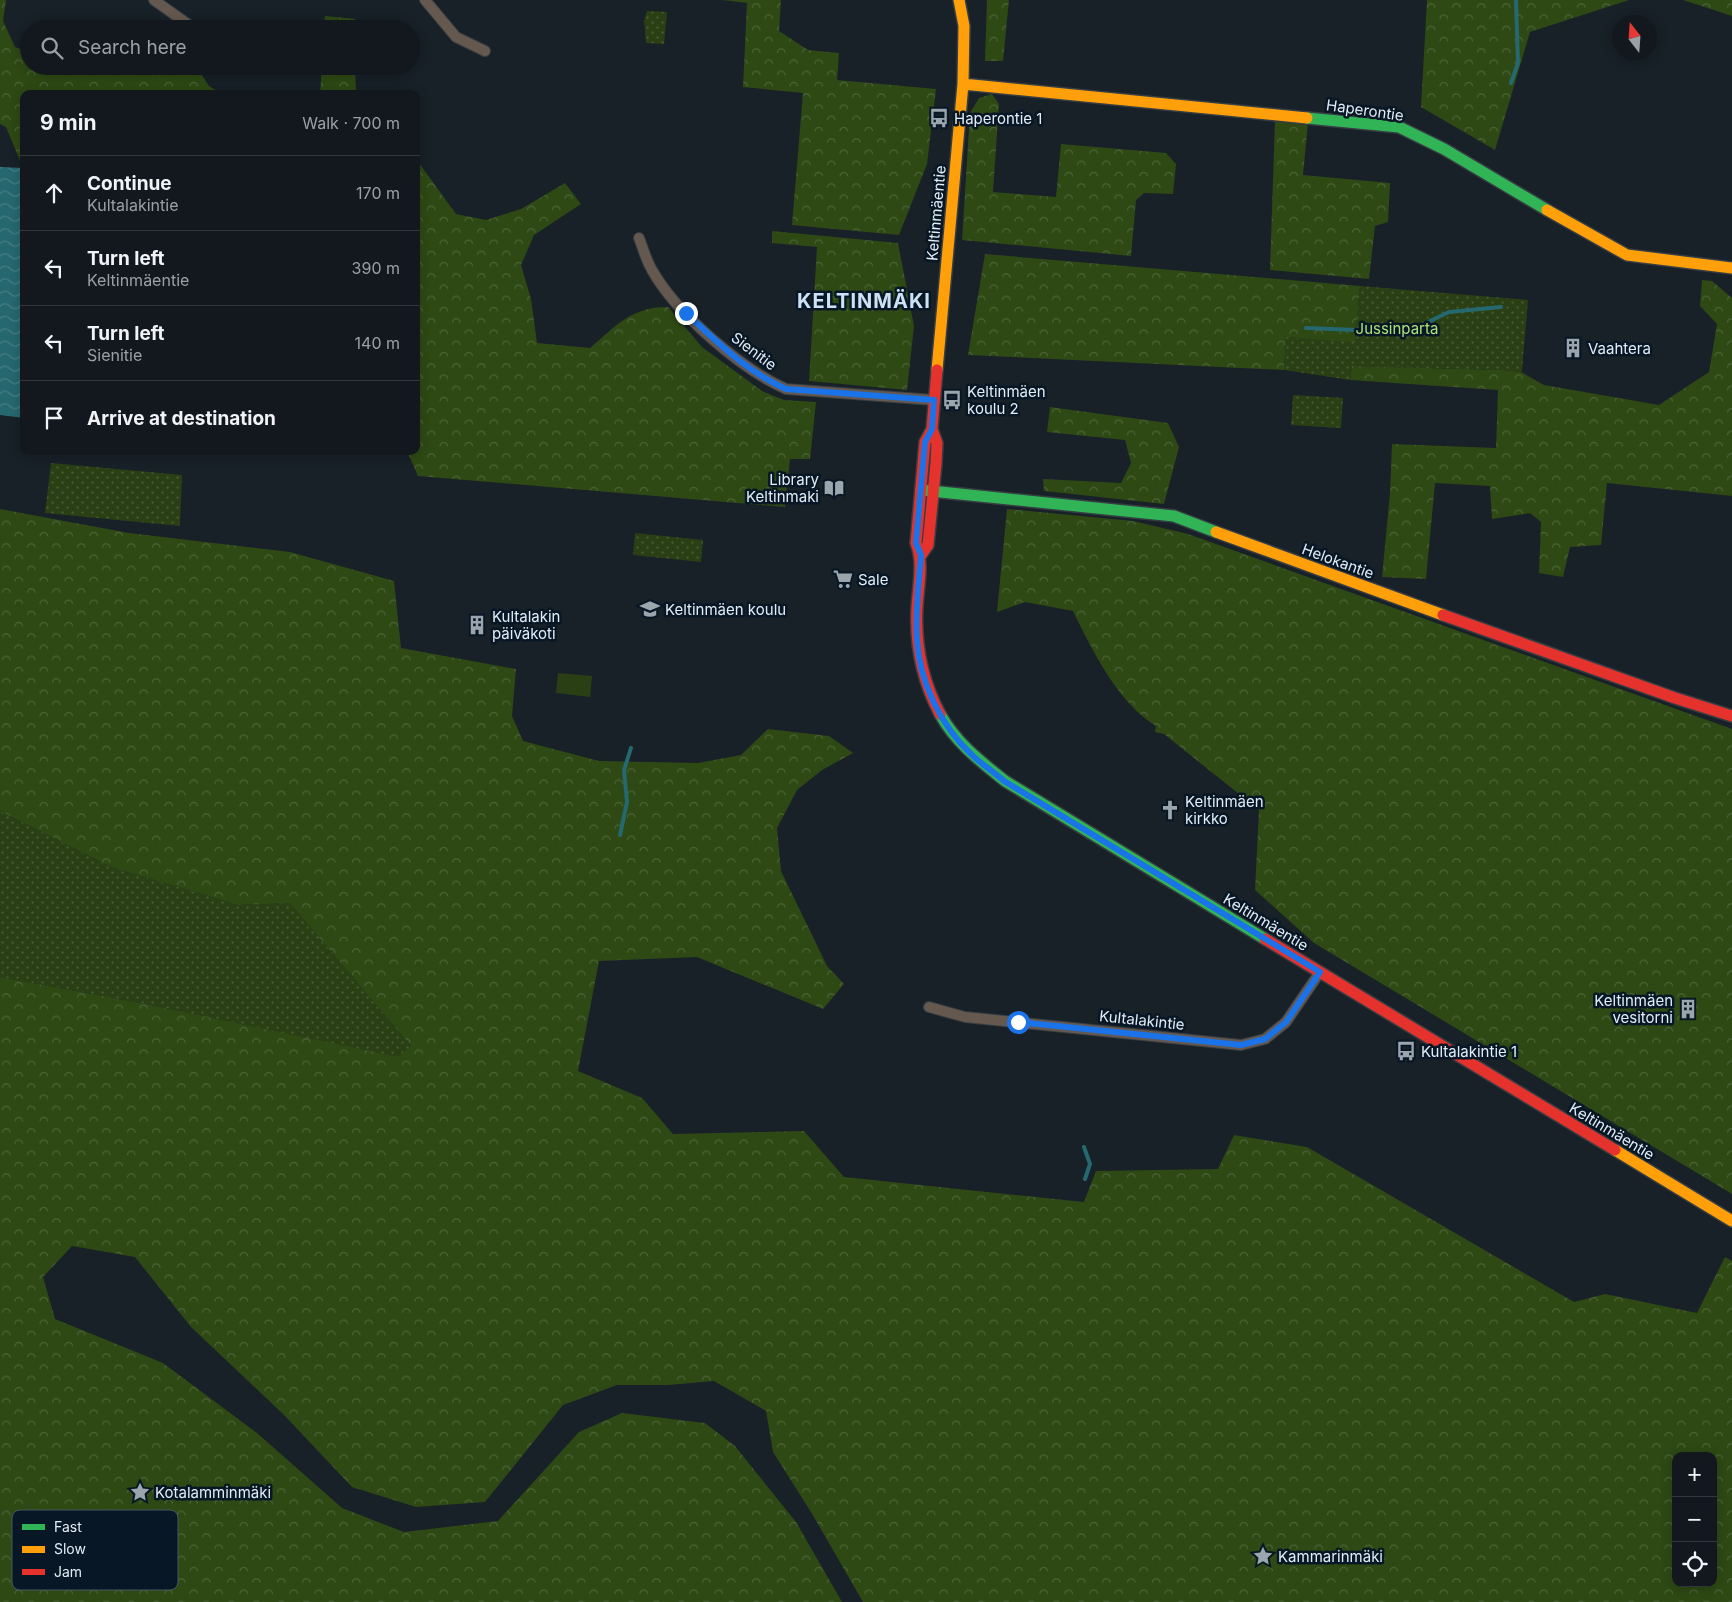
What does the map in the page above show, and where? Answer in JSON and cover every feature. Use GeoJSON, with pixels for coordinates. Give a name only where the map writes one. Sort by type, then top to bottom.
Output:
{"type":"FeatureCollection","features":[{"type":"Feature","properties":{"kind":"main road","name":"Keltinmäentie"},"geometry":{"type":"LineString","coordinates":[[921,555],[928,545],[933,491],[937,443],[932,429],[934,400],[963,84],[964,26],[958,0]]}},
{"type":"Feature","properties":{"kind":"main road","name":"Haperontie"},"geometry":{"type":"LineString","coordinates":[[963,84],[1400,127],[1436,145],[1544,209],[1628,255],[1732,268]]}},
{"type":"Feature","properties":{"kind":"main road","name":"Keltinmäentie"},"geometry":{"type":"LineString","coordinates":[[932,429],[925,442],[916,543],[921,555],[917,639],[922,671],[932,698],[947,725],[971,754],[1004,781],[1732,1221]]}},
{"type":"Feature","properties":{"kind":"main road","name":"Helokantie"},"geometry":{"type":"LineString","coordinates":[[921,490],[1174,516],[1466,624],[1675,698],[1732,716]]}},
{"type":"Feature","properties":{"kind":"street"},"geometry":{"type":"LineString","coordinates":[[154,0],[182,20]]}},
{"type":"Feature","properties":{"kind":"street"},"geometry":{"type":"LineString","coordinates":[[425,0],[456,37],[485,50]]}},
{"type":"Feature","properties":{"kind":"street","name":"Sienitie"},"geometry":{"type":"LineString","coordinates":[[639,238],[652,270],[686,313],[738,361],[764,379],[786,389],[934,400]]}},
{"type":"Feature","properties":{"kind":"street","name":"Kultalakintie"},"geometry":{"type":"LineString","coordinates":[[929,1007],[965,1016],[1241,1045],[1265,1039],[1286,1022],[1320,972]]}},
{"type":"Feature","properties":{"kind":"green space"},"geometry":{"type":"Polygon","coordinates":[[[0,0],[6,0],[3,21],[15,47],[20,49],[20,75],[202,75],[209,86],[216,90],[20,90],[20,161],[6,127],[0,124],[0,0]]]}},
{"type":"Feature","properties":{"kind":"green space"},"geometry":{"type":"Polygon","coordinates":[[[722,0],[781,0],[779,31],[808,50],[839,53],[837,80],[936,89],[927,164],[899,235],[792,225],[803,93],[743,87],[747,3],[722,0]]]}},
{"type":"Feature","properties":{"kind":"green space"},"geometry":{"type":"Polygon","coordinates":[[[987,0],[1009,0],[1003,61],[985,61],[987,0]]]}},
{"type":"Feature","properties":{"kind":"green space"},"geometry":{"type":"Polygon","coordinates":[[[1427,0],[1629,0],[1530,32],[1495,150],[1421,107],[1427,0]]]}},
{"type":"Feature","properties":{"kind":"green space"},"geometry":{"type":"Polygon","coordinates":[[[1683,0],[1732,0],[1732,16],[1683,0]]]}},
{"type":"Feature","properties":{"kind":"green space"},"geometry":{"type":"Polygon","coordinates":[[[647,11],[667,12],[664,44],[646,43],[644,21],[647,11]]]}},
{"type":"Feature","properties":{"kind":"green space"},"geometry":{"type":"Polygon","coordinates":[[[325,16],[355,19],[355,20],[325,20],[325,16]]]}},
{"type":"Feature","properties":{"kind":"green space"},"geometry":{"type":"Polygon","coordinates":[[[321,75],[355,75],[356,90],[320,90],[321,75]]]}},
{"type":"Feature","properties":{"kind":"green space"},"geometry":{"type":"Polygon","coordinates":[[[992,94],[999,104],[993,192],[1056,197],[1061,144],[1166,153],[1176,164],[1173,194],[1144,193],[1136,200],[1131,256],[962,240],[970,113],[979,98],[992,94]]]}},
{"type":"Feature","properties":{"kind":"green space"},"geometry":{"type":"Polygon","coordinates":[[[1275,120],[1308,123],[1303,175],[1390,183],[1388,222],[1375,226],[1369,279],[1270,270],[1275,120]]]}},
{"type":"Feature","properties":{"kind":"green space"},"geometry":{"type":"Polygon","coordinates":[[[420,164],[456,214],[486,220],[521,209],[565,183],[581,204],[534,235],[521,265],[531,299],[537,343],[590,348],[617,325],[634,314],[644,310],[668,307],[702,347],[762,391],[784,400],[816,402],[810,459],[790,459],[785,507],[418,476],[409,455],[420,455],[420,164]]]}},
{"type":"Feature","properties":{"kind":"green space"},"geometry":{"type":"Polygon","coordinates":[[[772,231],[898,243],[914,326],[907,390],[809,381],[817,247],[772,243],[772,231]]]}},
{"type":"Feature","properties":{"kind":"green space"},"geometry":{"type":"Polygon","coordinates":[[[985,254],[1360,286],[1355,342],[1286,337],[1284,370],[968,355],[985,254]]]}},
{"type":"Feature","properties":{"kind":"green space"},"geometry":{"type":"Polygon","coordinates":[[[1702,280],[1712,281],[1732,298],[1732,496],[1607,483],[1601,545],[1570,547],[1563,577],[1539,573],[1541,522],[1530,513],[1492,519],[1490,486],[1435,483],[1426,579],[1382,577],[1390,493],[1392,444],[1496,448],[1498,390],[1350,380],[1352,366],[1521,372],[1544,385],[1659,405],[1709,372],[1717,324],[1700,306],[1702,280]]]}},
{"type":"Feature","properties":{"kind":"green space","name":"Jussinparta"},"geometry":{"type":"Polygon","coordinates":[[[1360,286],[1528,300],[1521,372],[1352,366],[1350,380],[1284,370],[1286,337],[1355,341],[1360,286]]]}},
{"type":"Feature","properties":{"kind":"green space"},"geometry":{"type":"Polygon","coordinates":[[[1293,395],[1343,398],[1341,428],[1291,425],[1293,395]]]}},
{"type":"Feature","properties":{"kind":"green space"},"geometry":{"type":"Polygon","coordinates":[[[1050,407],[1168,423],[1179,447],[1164,504],[1044,491],[1043,479],[1121,483],[1131,463],[1125,440],[1047,432],[1050,407]]]}},
{"type":"Feature","properties":{"kind":"green space"},"geometry":{"type":"Polygon","coordinates":[[[51,463],[182,475],[180,526],[45,513],[51,463]]]}},
{"type":"Feature","properties":{"kind":"green space"},"geometry":{"type":"Polygon","coordinates":[[[0,509],[129,533],[290,552],[394,581],[401,648],[516,669],[512,716],[523,741],[599,761],[698,763],[741,755],[768,729],[829,736],[853,753],[822,770],[797,790],[777,828],[781,871],[827,966],[844,984],[823,1009],[697,957],[599,961],[578,1071],[642,1098],[673,1134],[804,1131],[844,1177],[1084,1202],[1096,1171],[1218,1169],[1234,1135],[1307,1147],[1574,1302],[1605,1294],[1697,1313],[1725,1257],[1732,1261],[1732,1602],[863,1602],[811,1512],[773,1452],[766,1411],[714,1381],[668,1385],[617,1385],[563,1405],[485,1502],[416,1507],[352,1487],[284,1415],[191,1327],[135,1257],[72,1246],[43,1277],[55,1319],[163,1363],[257,1433],[342,1508],[404,1532],[498,1521],[579,1432],[622,1413],[705,1423],[735,1446],[796,1522],[842,1602],[0,1602],[0,977],[146,1004],[398,1057],[411,1046],[290,903],[238,905],[111,867],[0,811],[0,509]]]}},
{"type":"Feature","properties":{"kind":"green space"},"geometry":{"type":"Polygon","coordinates":[[[1007,509],[1133,521],[1188,534],[1732,729],[1732,1194],[1314,943],[1255,890],[1259,810],[1164,734],[1155,732],[1156,726],[1130,704],[1107,674],[1073,611],[1025,602],[997,612],[1007,509]]]}},
{"type":"Feature","properties":{"kind":"green space"},"geometry":{"type":"Polygon","coordinates":[[[635,533],[703,540],[701,562],[633,555],[635,533]]]}},
{"type":"Feature","properties":{"kind":"green space"},"geometry":{"type":"Polygon","coordinates":[[[558,673],[592,676],[590,697],[556,693],[558,673]]]}},
{"type":"Feature","properties":{"kind":"green space"},"geometry":{"type":"Polygon","coordinates":[[[0,811],[111,867],[238,905],[290,903],[411,1046],[398,1058],[146,1004],[0,977],[0,811]]]}},
{"type":"Feature","properties":{"kind":"water"},"geometry":{"type":"Polygon","coordinates":[[[0,167],[20,168],[20,418],[0,415],[0,167]]]}},
{"type":"Feature","properties":{"kind":"waterway"},"geometry":{"type":"LineString","coordinates":[[1511,83],[1518,63],[1516,0]]}},
{"type":"Feature","properties":{"kind":"waterway"},"geometry":{"type":"LineString","coordinates":[[1306,328],[1407,332],[1449,312],[1501,307]]}},
{"type":"Feature","properties":{"kind":"waterway"},"geometry":{"type":"LineString","coordinates":[[620,835],[627,802],[624,770],[631,748]]}},
{"type":"Feature","properties":{"kind":"waterway"},"geometry":{"type":"LineString","coordinates":[[1084,1147],[1090,1164],[1085,1179]]}},
{"type":"Feature","properties":{"kind":"traffic: fast"},"geometry":{"type":"LineString","coordinates":[[1307,118],[1399,127],[1444,149],[1547,210]]}},
{"type":"Feature","properties":{"kind":"traffic: fast"},"geometry":{"type":"LineString","coordinates":[[921,490],[1174,516],[1216,532]]}},
{"type":"Feature","properties":{"kind":"traffic: fast"},"geometry":{"type":"LineString","coordinates":[[940,714],[961,743],[1005,781],[1265,939]]}},
{"type":"Feature","properties":{"kind":"traffic: slow"},"geometry":{"type":"LineString","coordinates":[[937,370],[963,84],[964,26],[959,0]]}},
{"type":"Feature","properties":{"kind":"traffic: slow"},"geometry":{"type":"LineString","coordinates":[[963,84],[1307,118]]}},
{"type":"Feature","properties":{"kind":"traffic: slow"},"geometry":{"type":"LineString","coordinates":[[1547,210],[1627,255],[1732,268]]}},
{"type":"Feature","properties":{"kind":"traffic: slow"},"geometry":{"type":"LineString","coordinates":[[1216,532],[1443,615]]}},
{"type":"Feature","properties":{"kind":"traffic: slow"},"geometry":{"type":"LineString","coordinates":[[1615,1150],[1732,1221]]}},
{"type":"Feature","properties":{"kind":"traffic: jam"},"geometry":{"type":"LineString","coordinates":[[921,555],[928,545],[936,464],[937,443],[932,429],[937,370]]}},
{"type":"Feature","properties":{"kind":"traffic: jam"},"geometry":{"type":"LineString","coordinates":[[932,429],[925,442],[916,543],[920,559],[917,636],[924,676],[940,714]]}},
{"type":"Feature","properties":{"kind":"traffic: jam"},"geometry":{"type":"LineString","coordinates":[[1443,615],[1675,698],[1732,716]]}},
{"type":"Feature","properties":{"kind":"traffic: jam"},"geometry":{"type":"LineString","coordinates":[[1265,939],[1615,1150]]}},
{"type":"Feature","properties":{"kind":"place","name":"Haperontie 1"},"geometry":{"type":"Point","coordinates":[939,118]}},
{"type":"Feature","properties":{"kind":"place","name":"Vaahtera"},"geometry":{"type":"Point","coordinates":[1573,348]}},
{"type":"Feature","properties":{"kind":"place","name":"Keltinmäen koulu 2"},"geometry":{"type":"Point","coordinates":[952,400]}},
{"type":"Feature","properties":{"kind":"place","name":"Library Keltinmaki"},"geometry":{"type":"Point","coordinates":[834,488]}},
{"type":"Feature","properties":{"kind":"place","name":"Sale"},"geometry":{"type":"Point","coordinates":[843,579]}},
{"type":"Feature","properties":{"kind":"place","name":"Keltinmäen koulu"},"geometry":{"type":"Point","coordinates":[650,609]}},
{"type":"Feature","properties":{"kind":"place","name":"Kultalakin päiväkoti"},"geometry":{"type":"Point","coordinates":[477,625]}},
{"type":"Feature","properties":{"kind":"place","name":"Keltinmäen kirkko"},"geometry":{"type":"Point","coordinates":[1170,810]}},
{"type":"Feature","properties":{"kind":"place","name":"Keltinmäen vesitorni"},"geometry":{"type":"Point","coordinates":[1688,1009]}},
{"type":"Feature","properties":{"kind":"place","name":"Kultalakintie 1"},"geometry":{"type":"Point","coordinates":[1406,1051]}},
{"type":"Feature","properties":{"kind":"place","name":"Kotalamminmäki"},"geometry":{"type":"Point","coordinates":[140,1492]}},
{"type":"Feature","properties":{"kind":"place","name":"Kammarinmäki"},"geometry":{"type":"Point","coordinates":[1263,1556]}},
{"type":"Feature","properties":{"kind":"district","name":"KELTINMÄKI"},"geometry":{"type":"Point","coordinates":[864,301]}},
{"type":"Feature","properties":{"kind":"route"},"geometry":{"type":"LineString","coordinates":[[686,313],[738,361],[764,379],[786,389],[934,400],[932,429],[925,442],[916,543],[921,555],[917,639],[922,671],[932,698],[947,725],[971,754],[1004,781],[1320,972],[1286,1022],[1265,1039],[1241,1045],[1018,1022]]}}]}
